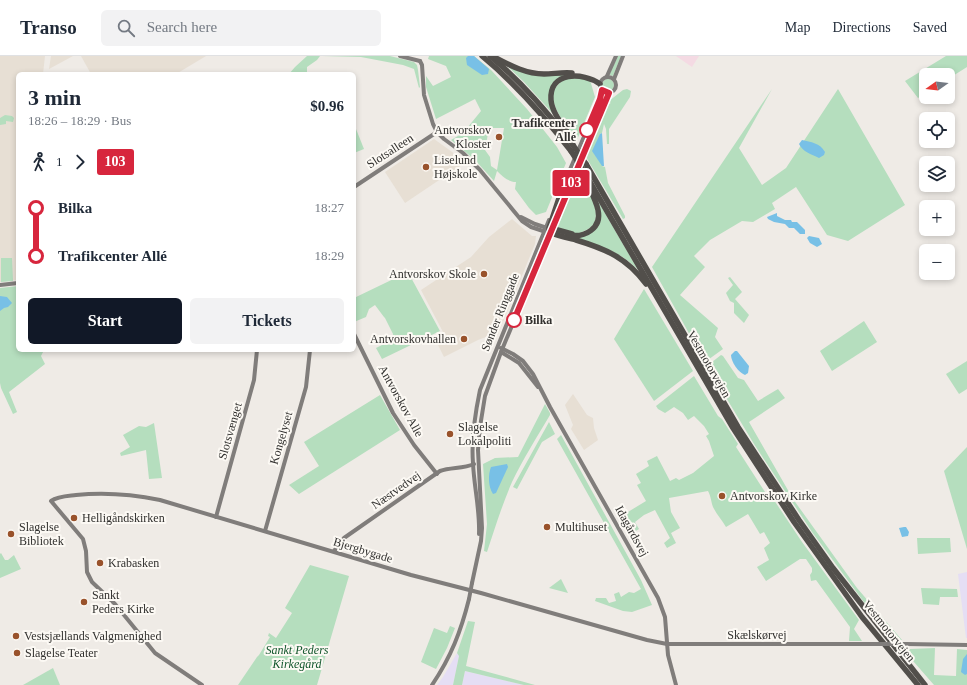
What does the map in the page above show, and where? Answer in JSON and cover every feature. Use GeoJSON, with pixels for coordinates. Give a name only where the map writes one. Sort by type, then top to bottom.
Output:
{"type":"FeatureCollection","features":[{"type":"Feature","properties":{"kind":"highway","name":"Vestmotorvejen"},"geometry":{"type":"LineString","coordinates":[[482,56],[522,93],[572,148]]}},
{"type":"Feature","properties":{"kind":"highway","name":"Vestmotorvejen"},"geometry":{"type":"LineString","coordinates":[[490,56],[536,99],[572,148],[742,434],[833,568],[925,685]]}},
{"type":"Feature","properties":{"kind":"highway"},"geometry":{"type":"LineString","coordinates":[[494,56],[520,69],[535,73],[576,73],[603,80]]}},
{"type":"Feature","properties":{"kind":"highway"},"geometry":{"type":"LineString","coordinates":[[548,230],[575,236],[584,235],[594,228],[599,217],[584,167],[572,148],[552,105],[551,97],[553,90],[559,81],[571,76],[603,80]]}},
{"type":"Feature","properties":{"kind":"highway","name":"Vestmotorvejen"},"geometry":{"type":"LineString","coordinates":[[584,167],[733,428],[794,522],[862,617],[918,685]]}},
{"type":"Feature","properties":{"kind":"highway"},"geometry":{"type":"LineString","coordinates":[[548,230],[564,183]]}},
{"type":"Feature","properties":{"kind":"highway"},"geometry":{"type":"LineString","coordinates":[[548,230],[598,246],[624,261],[638,274],[666,312]]}},
{"type":"Feature","properties":{"kind":"highway"},"geometry":{"type":"LineString","coordinates":[[908,664],[928,685]]}},
{"type":"Feature","properties":{"kind":"street"},"geometry":{"type":"LineString","coordinates":[[400,56],[420,61]]}},
{"type":"Feature","properties":{"kind":"street"},"geometry":{"type":"LineString","coordinates":[[420,61],[423,56]]}},
{"type":"Feature","properties":{"kind":"street"},"geometry":{"type":"LineString","coordinates":[[564,183],[600,99],[603,80],[616,56]]}},
{"type":"Feature","properties":{"kind":"street"},"geometry":{"type":"LineString","coordinates":[[602,90],[609,93],[616,87],[614,79],[623,56]]}},
{"type":"Feature","properties":{"kind":"street"},"geometry":{"type":"LineString","coordinates":[[420,61],[422,65],[424,95],[437,132],[463,153],[480,170],[515,213],[526,224],[548,230]]}},
{"type":"Feature","properties":{"kind":"street"},"geometry":{"type":"LineString","coordinates":[[603,80],[614,79]]}},
{"type":"Feature","properties":{"kind":"street","name":"Sønder Ringgade"},"geometry":{"type":"LineString","coordinates":[[432,685],[451,653],[457,639],[479,553],[482,516],[478,462],[480,427],[485,396],[516,300],[609,93]]}},
{"type":"Feature","properties":{"kind":"street","name":"Slotsalleen"},"geometry":{"type":"LineString","coordinates":[[356,186],[437,132]]}},
{"type":"Feature","properties":{"kind":"street"},"geometry":{"type":"LineString","coordinates":[[515,213],[529,222],[548,230]]}},
{"type":"Feature","properties":{"kind":"street","name":"Sønder Ringgade"},"geometry":{"type":"LineString","coordinates":[[479,553],[480,528],[473,465],[473,433],[480,390],[500,350],[532,277],[548,230]]}},
{"type":"Feature","properties":{"kind":"street"},"geometry":{"type":"LineString","coordinates":[[0,285],[16,283]]}},
{"type":"Feature","properties":{"kind":"street","name":"Antvorskov Alle"},"geometry":{"type":"LineString","coordinates":[[356,338],[393,413],[414,445],[436,474]]}},
{"type":"Feature","properties":{"kind":"street","name":"Idagårdsvej"},"geometry":{"type":"LineString","coordinates":[[500,350],[518,357],[529,367],[660,604],[666,622],[668,655],[676,685]]}},
{"type":"Feature","properties":{"kind":"street","name":"Slotsvænget"},"geometry":{"type":"LineString","coordinates":[[216,516],[254,380],[257,352]]}},
{"type":"Feature","properties":{"kind":"street","name":"Kongelyset"},"geometry":{"type":"LineString","coordinates":[[265,531],[306,387],[310,352]]}},
{"type":"Feature","properties":{"kind":"street","name":"Næstvedvej"},"geometry":{"type":"LineString","coordinates":[[334,551],[344,538],[436,474],[450,468],[473,465],[478,462]]}},
{"type":"Feature","properties":{"kind":"street","name":"Bjergbygade"},"geometry":{"type":"LineString","coordinates":[[202,685],[149,647],[115,604],[92,582],[87,572],[86,552],[83,539],[51,501],[57,498],[87,494],[122,494],[162,501],[411,575],[481,593],[646,640],[667,644]]}},
{"type":"Feature","properties":{"kind":"street","name":"Skælskørvej"},"geometry":{"type":"LineString","coordinates":[[667,644],[908,644],[925,642],[934,644],[967,645]]}},
{"type":"Feature","properties":{"kind":"shaded area"},"geometry":{"type":"Polygon","coordinates":[[[0,56],[45,56],[43,72],[16,72],[16,280],[0,282],[0,56]]]}},
{"type":"Feature","properties":{"kind":"shaded area"},"geometry":{"type":"Polygon","coordinates":[[[51,56],[73,56],[49,69],[51,56]]]}},
{"type":"Feature","properties":{"kind":"shaded area"},"geometry":{"type":"Polygon","coordinates":[[[81,56],[206,56],[179,72],[90,72],[81,56]]]}},
{"type":"Feature","properties":{"kind":"shaded area"},"geometry":{"type":"Polygon","coordinates":[[[676,56],[699,56],[692,67],[676,56]]]}},
{"type":"Feature","properties":{"kind":"shaded area","name":"Liselund Højskole"},"geometry":{"type":"Polygon","coordinates":[[[434,139],[466,162],[405,203],[385,172],[434,139]]]}},
{"type":"Feature","properties":{"kind":"shaded area","name":"Antvorskov Skole"},"geometry":{"type":"Polygon","coordinates":[[[512,219],[532,236],[536,236],[535,244],[498,334],[496,337],[486,337],[478,340],[444,357],[434,337],[443,332],[421,290],[471,257],[489,237],[512,219]]]}},
{"type":"Feature","properties":{"kind":"shaded area"},"geometry":{"type":"Polygon","coordinates":[[[573,394],[587,415],[593,418],[594,428],[598,440],[584,450],[571,429],[573,425],[565,405],[573,394]]]}},
{"type":"Feature","properties":{"kind":"shaded area"},"geometry":{"type":"Polygon","coordinates":[[[967,572],[967,638],[966,638],[958,574],[967,572]]]}},
{"type":"Feature","properties":{"kind":"shaded area"},"geometry":{"type":"Polygon","coordinates":[[[457,653],[459,656],[453,685],[437,685],[443,677],[457,653]]]}},
{"type":"Feature","properties":{"kind":"shaded area"},"geometry":{"type":"Polygon","coordinates":[[[465,671],[524,685],[462,685],[465,671]]]}},
{"type":"Feature","properties":{"kind":"green space"},"geometry":{"type":"Polygon","coordinates":[[[307,56],[320,56],[307,67],[307,72],[291,72],[307,56]]]}},
{"type":"Feature","properties":{"kind":"green space"},"geometry":{"type":"Polygon","coordinates":[[[322,56],[390,56],[414,62],[417,65],[420,87],[419,88],[414,69],[403,65],[361,57],[322,56]]]}},
{"type":"Feature","properties":{"kind":"green space"},"geometry":{"type":"Polygon","coordinates":[[[429,56],[474,56],[491,70],[527,109],[557,147],[566,163],[546,212],[536,215],[515,189],[516,182],[508,180],[497,171],[494,181],[475,160],[451,140],[463,133],[481,111],[475,99],[436,119],[426,87],[426,76],[433,86],[451,77],[446,66],[428,59],[429,56]],[[489,128],[485,150],[490,157],[491,166],[497,170],[504,128],[489,128]]]}},
{"type":"Feature","properties":{"kind":"green space"},"geometry":{"type":"Polygon","coordinates":[[[618,56],[621,56],[613,76],[609,75],[618,56]]]}},
{"type":"Feature","properties":{"kind":"green space"},"geometry":{"type":"Polygon","coordinates":[[[946,56],[967,56],[967,67],[955,75],[955,68],[926,68],[946,56]]]}},
{"type":"Feature","properties":{"kind":"green space"},"geometry":{"type":"Polygon","coordinates":[[[505,64],[514,69],[566,75],[553,85],[554,115],[524,82],[505,64]]]}},
{"type":"Feature","properties":{"kind":"green space"},"geometry":{"type":"Polygon","coordinates":[[[919,72],[919,97],[918,98],[905,81],[919,72]]]}},
{"type":"Feature","properties":{"kind":"green space"},"geometry":{"type":"Polygon","coordinates":[[[569,77],[590,80],[595,97],[577,140],[570,133],[560,116],[554,104],[553,98],[556,87],[569,77]]]}},
{"type":"Feature","properties":{"kind":"green space"},"geometry":{"type":"Polygon","coordinates":[[[606,79],[610,79],[614,85],[610,91],[606,91],[602,87],[602,83],[606,79]]]}},
{"type":"Feature","properties":{"kind":"green space"},"geometry":{"type":"Polygon","coordinates":[[[627,89],[631,91],[630,97],[609,129],[609,144],[607,144],[606,129],[604,124],[602,133],[600,134],[602,166],[605,167],[608,183],[625,216],[623,219],[586,157],[608,104],[611,103],[609,101],[623,90],[627,89]]]}},
{"type":"Feature","properties":{"kind":"green space"},"geometry":{"type":"Polygon","coordinates":[[[772,89],[739,148],[762,185],[786,168],[838,89],[905,205],[848,241],[827,235],[796,187],[772,203],[775,209],[753,222],[742,221],[710,240],[694,256],[705,267],[680,295],[718,328],[715,337],[723,349],[705,362],[652,267],[772,89]]]}},
{"type":"Feature","properties":{"kind":"green space"},"geometry":{"type":"Polygon","coordinates":[[[603,94],[607,95],[582,151],[581,149],[603,94]]]}},
{"type":"Feature","properties":{"kind":"green space"},"geometry":{"type":"Polygon","coordinates":[[[5,115],[12,116],[14,118],[13,122],[6,121],[6,124],[0,125],[0,118],[5,115]]]}},
{"type":"Feature","properties":{"kind":"green space"},"geometry":{"type":"Polygon","coordinates":[[[356,129],[364,149],[356,152],[356,129]]]}},
{"type":"Feature","properties":{"kind":"green space"},"geometry":{"type":"Polygon","coordinates":[[[579,174],[591,196],[596,213],[592,227],[575,234],[557,228],[579,174]]]}},
{"type":"Feature","properties":{"kind":"green space"},"geometry":{"type":"Polygon","coordinates":[[[595,196],[638,270],[617,254],[601,246],[576,238],[583,237],[598,225],[595,196]]]}},
{"type":"Feature","properties":{"kind":"green space"},"geometry":{"type":"Polygon","coordinates":[[[1,258],[12,258],[13,281],[1,282],[1,258]]]}},
{"type":"Feature","properties":{"kind":"green space"},"geometry":{"type":"Polygon","coordinates":[[[408,272],[440,331],[382,359],[376,348],[392,340],[393,334],[385,318],[375,305],[369,309],[366,317],[356,321],[356,297],[408,272]]]}},
{"type":"Feature","properties":{"kind":"green space"},"geometry":{"type":"Polygon","coordinates":[[[730,277],[742,292],[735,299],[749,315],[744,323],[734,313],[734,303],[730,301],[726,293],[733,285],[728,278],[730,277]]]}},
{"type":"Feature","properties":{"kind":"green space"},"geometry":{"type":"Polygon","coordinates":[[[16,286],[16,352],[43,352],[41,356],[45,364],[9,392],[17,412],[13,414],[0,383],[0,288],[16,286]]]}},
{"type":"Feature","properties":{"kind":"green space"},"geometry":{"type":"Polygon","coordinates":[[[644,289],[693,371],[654,401],[614,339],[644,289]]]}},
{"type":"Feature","properties":{"kind":"green space"},"geometry":{"type":"Polygon","coordinates":[[[864,321],[877,342],[832,371],[820,351],[864,321]]]}},
{"type":"Feature","properties":{"kind":"green space"},"geometry":{"type":"Polygon","coordinates":[[[721,355],[738,378],[744,380],[758,401],[778,389],[785,398],[749,422],[793,499],[857,588],[902,640],[892,640],[812,532],[754,444],[707,366],[721,355]]]}},
{"type":"Feature","properties":{"kind":"green space"},"geometry":{"type":"Polygon","coordinates":[[[967,361],[967,389],[959,394],[946,374],[967,361]]]}},
{"type":"Feature","properties":{"kind":"green space"},"geometry":{"type":"Polygon","coordinates":[[[694,376],[718,416],[722,419],[738,444],[736,447],[765,492],[770,494],[802,542],[859,620],[854,629],[862,641],[849,641],[850,627],[816,580],[811,581],[810,575],[812,568],[806,559],[800,559],[766,581],[757,567],[769,560],[764,548],[770,543],[764,532],[760,534],[748,514],[726,527],[713,507],[708,491],[669,498],[671,512],[680,528],[671,533],[676,543],[667,548],[664,543],[670,538],[655,510],[644,515],[635,522],[639,529],[634,532],[623,515],[646,501],[637,485],[641,483],[636,474],[649,466],[647,461],[657,456],[670,481],[676,478],[679,480],[693,473],[714,456],[706,436],[709,434],[704,426],[694,416],[688,420],[683,413],[674,407],[665,413],[656,406],[694,376]]]}},
{"type":"Feature","properties":{"kind":"green space"},"geometry":{"type":"Polygon","coordinates":[[[380,395],[400,430],[299,494],[289,485],[319,466],[304,442],[380,395]]]}},
{"type":"Feature","properties":{"kind":"green space"},"geometry":{"type":"Polygon","coordinates":[[[545,404],[550,415],[525,456],[512,482],[487,552],[484,551],[487,524],[483,464],[495,458],[518,457],[545,404]]]}},
{"type":"Feature","properties":{"kind":"green space"},"geometry":{"type":"Polygon","coordinates":[[[549,422],[555,434],[542,442],[517,489],[513,487],[549,422]]]}},
{"type":"Feature","properties":{"kind":"green space"},"geometry":{"type":"Polygon","coordinates":[[[154,423],[162,478],[149,479],[146,450],[121,456],[120,453],[130,447],[123,435],[139,426],[146,427],[154,423]]]}},
{"type":"Feature","properties":{"kind":"green space"},"geometry":{"type":"Polygon","coordinates":[[[561,435],[641,580],[652,605],[632,612],[623,611],[595,601],[596,598],[606,598],[609,603],[616,601],[614,594],[619,592],[621,597],[629,592],[634,593],[641,589],[557,439],[561,435]]]}},
{"type":"Feature","properties":{"kind":"green space"},"geometry":{"type":"Polygon","coordinates":[[[967,447],[967,549],[944,471],[967,447]]]}},
{"type":"Feature","properties":{"kind":"green space"},"geometry":{"type":"Polygon","coordinates":[[[917,538],[950,538],[951,552],[918,554],[917,538]]]}},
{"type":"Feature","properties":{"kind":"green space"},"geometry":{"type":"Polygon","coordinates":[[[1,553],[5,560],[8,560],[14,555],[21,569],[0,578],[1,553]]]}},
{"type":"Feature","properties":{"kind":"green space","name":"Sankt Peders Kirkegård"},"geometry":{"type":"Polygon","coordinates":[[[310,565],[349,576],[317,685],[238,685],[270,637],[268,636],[269,633],[276,638],[292,613],[285,608],[310,565]]]}},
{"type":"Feature","properties":{"kind":"green space"},"geometry":{"type":"Polygon","coordinates":[[[561,579],[568,593],[549,588],[561,579]]]}},
{"type":"Feature","properties":{"kind":"green space"},"geometry":{"type":"Polygon","coordinates":[[[921,588],[957,589],[958,597],[940,597],[939,605],[923,604],[921,588]]]}},
{"type":"Feature","properties":{"kind":"green space"},"geometry":{"type":"Polygon","coordinates":[[[468,621],[475,622],[466,666],[535,685],[524,685],[465,671],[462,685],[453,685],[459,656],[457,653],[468,621]]]}},
{"type":"Feature","properties":{"kind":"green space"},"geometry":{"type":"Polygon","coordinates":[[[450,626],[455,628],[436,669],[421,662],[434,628],[447,633],[450,626]]]}},
{"type":"Feature","properties":{"kind":"green space"},"geometry":{"type":"Polygon","coordinates":[[[935,648],[934,675],[956,676],[957,649],[967,650],[967,685],[934,685],[907,654],[910,649],[935,648]]]}},
{"type":"Feature","properties":{"kind":"green space"},"geometry":{"type":"Polygon","coordinates":[[[53,668],[60,685],[23,685],[53,668]]]}},
{"type":"Feature","properties":{"kind":"water"},"geometry":{"type":"Polygon","coordinates":[[[468,56],[474,56],[489,69],[488,74],[482,75],[467,65],[466,58],[468,56]]]}},
{"type":"Feature","properties":{"kind":"water"},"geometry":{"type":"Polygon","coordinates":[[[602,133],[604,166],[602,166],[592,151],[600,134],[602,133]]]}},
{"type":"Feature","properties":{"kind":"water"},"geometry":{"type":"Polygon","coordinates":[[[802,140],[818,145],[825,152],[824,155],[819,158],[805,151],[799,144],[802,140]]]}},
{"type":"Feature","properties":{"kind":"water"},"geometry":{"type":"Polygon","coordinates":[[[777,213],[777,216],[785,220],[797,222],[805,230],[805,234],[800,234],[794,228],[789,228],[785,224],[768,219],[767,217],[777,213]]]}},
{"type":"Feature","properties":{"kind":"water"},"geometry":{"type":"Polygon","coordinates":[[[809,236],[819,238],[822,244],[817,247],[810,243],[807,238],[809,236]]]}},
{"type":"Feature","properties":{"kind":"water"},"geometry":{"type":"Polygon","coordinates":[[[0,296],[7,297],[12,303],[0,311],[0,296]]]}},
{"type":"Feature","properties":{"kind":"water"},"geometry":{"type":"Polygon","coordinates":[[[737,351],[749,366],[748,373],[745,375],[738,370],[732,361],[731,355],[737,351]]]}},
{"type":"Feature","properties":{"kind":"water"},"geometry":{"type":"Polygon","coordinates":[[[507,464],[508,467],[496,493],[493,494],[490,488],[489,480],[491,467],[507,464]]]}},
{"type":"Feature","properties":{"kind":"water"},"geometry":{"type":"Polygon","coordinates":[[[906,527],[909,532],[908,536],[902,537],[899,528],[906,527]]]}},
{"type":"Feature","properties":{"kind":"water"},"geometry":{"type":"Polygon","coordinates":[[[967,654],[967,674],[965,675],[961,672],[963,659],[967,654]]]}},
{"type":"Feature","properties":{"kind":"bus line","name":"103"},"geometry":{"type":"LineString","coordinates":[[514,320],[609,93],[602,90],[600,99],[587,130]]}},
{"type":"Feature","properties":{"kind":"place","name":"Trafikcenter Allé"},"geometry":{"type":"Point","coordinates":[587,130]}},
{"type":"Feature","properties":{"kind":"place","name":"Antvorskov Kloster"},"geometry":{"type":"Point","coordinates":[499,137]}},
{"type":"Feature","properties":{"kind":"place","name":"Liselund Højskole"},"geometry":{"type":"Point","coordinates":[426,167]}},
{"type":"Feature","properties":{"kind":"place","name":"Antvorskov Skole"},"geometry":{"type":"Point","coordinates":[484,274]}},
{"type":"Feature","properties":{"kind":"place","name":"Bilka"},"geometry":{"type":"Point","coordinates":[514,320]}},
{"type":"Feature","properties":{"kind":"place","name":"Antvorskovhallen"},"geometry":{"type":"Point","coordinates":[464,339]}},
{"type":"Feature","properties":{"kind":"place","name":"Slagelse Lokalpoliti"},"geometry":{"type":"Point","coordinates":[450,434]}},
{"type":"Feature","properties":{"kind":"place","name":"Antvorskov Kirke"},"geometry":{"type":"Point","coordinates":[722,496]}},
{"type":"Feature","properties":{"kind":"place","name":"Helligåndskirken"},"geometry":{"type":"Point","coordinates":[74,518]}},
{"type":"Feature","properties":{"kind":"place","name":"Multihuset"},"geometry":{"type":"Point","coordinates":[547,527]}},
{"type":"Feature","properties":{"kind":"place","name":"Slagelse Bibliotek"},"geometry":{"type":"Point","coordinates":[11,534]}},
{"type":"Feature","properties":{"kind":"place","name":"Krabasken"},"geometry":{"type":"Point","coordinates":[100,563]}},
{"type":"Feature","properties":{"kind":"place","name":"Sankt Peders Kirke"},"geometry":{"type":"Point","coordinates":[84,602]}},
{"type":"Feature","properties":{"kind":"place","name":"Vestsjællands Valgmenighed"},"geometry":{"type":"Point","coordinates":[16,636]}},
{"type":"Feature","properties":{"kind":"place","name":"Slagelse Teater"},"geometry":{"type":"Point","coordinates":[17,653]}}]}
